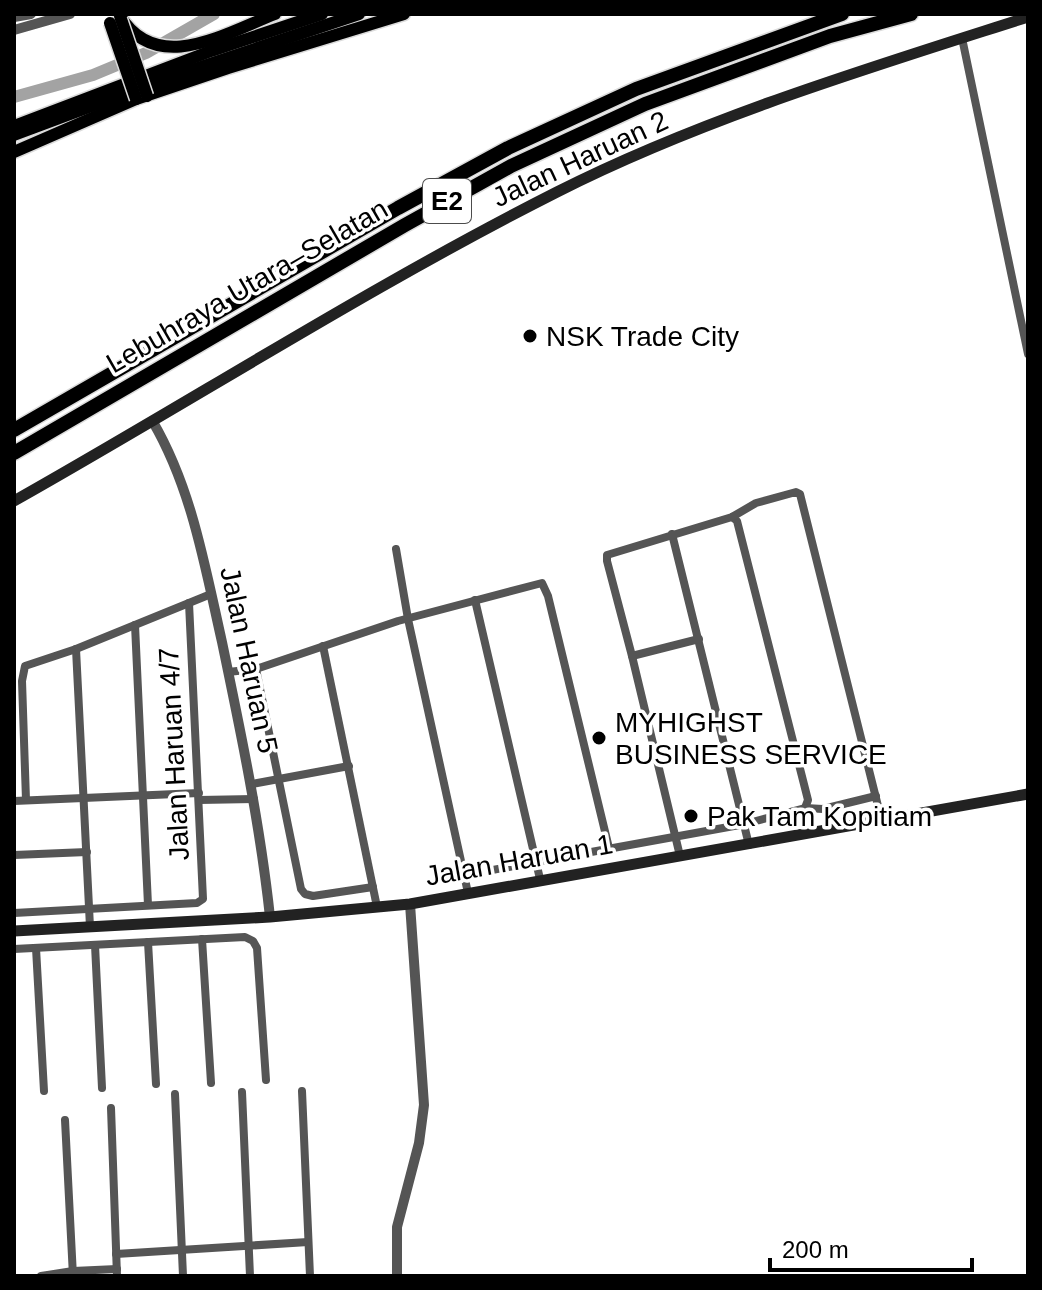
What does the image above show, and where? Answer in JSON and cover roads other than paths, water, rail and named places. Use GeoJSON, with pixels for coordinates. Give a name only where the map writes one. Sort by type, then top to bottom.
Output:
{"type":"FeatureCollection","features":[{"type":"Feature","properties":{"kind":"highway","name":"Lebuhraya Utara–Selatan"},"geometry":{"type":"LineString","coordinates":[[14,430],[384,216],[508,148],[636,89],[842,14]]}},
{"type":"Feature","properties":{"kind":"highway","name":"Lebuhraya Utara–Selatan"},"geometry":{"type":"LineString","coordinates":[[14,453],[511,166],[645,104],[830,36],[911,14]]}},
{"type":"Feature","properties":{"kind":"main road"},"geometry":{"type":"LineString","coordinates":[[114,18],[152,43],[176,48],[210,39],[275,14]]}},
{"type":"Feature","properties":{"kind":"main road"},"geometry":{"type":"LineString","coordinates":[[14,126],[211,51],[322,14]]}},
{"type":"Feature","properties":{"kind":"main road"},"geometry":{"type":"LineString","coordinates":[[14,135],[159,81],[359,14]]}},
{"type":"Feature","properties":{"kind":"main road"},"geometry":{"type":"LineString","coordinates":[[14,152],[142,98],[404,14]]}},
{"type":"Feature","properties":{"kind":"main road","name":"Jalan Haruan 2"},"geometry":{"type":"LineString","coordinates":[[14,501],[409,271],[559,191],[666,142],[832,81],[1028,17]]}},
{"type":"Feature","properties":{"kind":"main road"},"geometry":{"type":"LineString","coordinates":[[114,18],[142,98]]}},
{"type":"Feature","properties":{"kind":"main road","name":"Jalan Haruan 1"},"geometry":{"type":"LineString","coordinates":[[14,931],[270,917],[410,904],[1028,794]]}},
{"type":"Feature","properties":{"kind":"street"},"geometry":{"type":"LineString","coordinates":[[14,30],[70,14]]}},
{"type":"Feature","properties":{"kind":"street"},"geometry":{"type":"LineString","coordinates":[[962,38],[1028,354]]}},
{"type":"Feature","properties":{"kind":"street","name":"Jalan Haruan 5"},"geometry":{"type":"LineString","coordinates":[[153,422],[167,446],[189,507],[211,594],[252,784],[270,917]]}},
{"type":"Feature","properties":{"kind":"street"},"geometry":{"type":"LineString","coordinates":[[680,856],[607,555],[732,517],[756,503],[798,492],[882,822]]}},
{"type":"Feature","properties":{"kind":"street"},"geometry":{"type":"LineString","coordinates":[[732,517],[737,521],[808,800],[805,808]]}},
{"type":"Feature","properties":{"kind":"street"},"geometry":{"type":"LineString","coordinates":[[672,534],[749,845]]}},
{"type":"Feature","properties":{"kind":"street"},"geometry":{"type":"LineString","coordinates":[[396,549],[408,619],[468,893]]}},
{"type":"Feature","properties":{"kind":"street"},"geometry":{"type":"LineString","coordinates":[[228,672],[256,669],[408,619],[542,583],[548,596],[609,848]]}},
{"type":"Feature","properties":{"kind":"street"},"geometry":{"type":"LineString","coordinates":[[26,800],[23,669],[30,663],[76,649],[211,594]]}},
{"type":"Feature","properties":{"kind":"street"},"geometry":{"type":"LineString","coordinates":[[475,600],[540,879]]}},
{"type":"Feature","properties":{"kind":"street","name":"Jalan Haruan 4/7"},"geometry":{"type":"LineString","coordinates":[[148,905],[201,902],[204,895],[189,603]]}},
{"type":"Feature","properties":{"kind":"street"},"geometry":{"type":"LineString","coordinates":[[14,913],[148,905],[135,625]]}},
{"type":"Feature","properties":{"kind":"street"},"geometry":{"type":"LineString","coordinates":[[632,656],[699,639]]}},
{"type":"Feature","properties":{"kind":"street"},"geometry":{"type":"LineString","coordinates":[[323,646],[377,907]]}},
{"type":"Feature","properties":{"kind":"street"},"geometry":{"type":"LineString","coordinates":[[76,649],[90,927]]}},
{"type":"Feature","properties":{"kind":"street"},"geometry":{"type":"LineString","coordinates":[[256,669],[301,889],[313,896],[373,887]]}},
{"type":"Feature","properties":{"kind":"street"},"geometry":{"type":"LineString","coordinates":[[252,784],[349,766]]}},
{"type":"Feature","properties":{"kind":"street"},"geometry":{"type":"LineString","coordinates":[[14,801],[144,794],[254,799]]}},
{"type":"Feature","properties":{"kind":"street"},"geometry":{"type":"LineString","coordinates":[[465,875],[745,824],[805,808],[823,809],[876,796]]}},
{"type":"Feature","properties":{"kind":"street"},"geometry":{"type":"LineString","coordinates":[[14,855],[87,852]]}},
{"type":"Feature","properties":{"kind":"street"},"geometry":{"type":"LineString","coordinates":[[397,1276],[397,1227],[419,1143],[424,1105],[410,904]]}},
{"type":"Feature","properties":{"kind":"street"},"geometry":{"type":"LineString","coordinates":[[14,949],[245,937],[253,941],[257,948],[266,1080]]}},
{"type":"Feature","properties":{"kind":"street"},"geometry":{"type":"LineString","coordinates":[[202,939],[211,1083]]}},
{"type":"Feature","properties":{"kind":"street"},"geometry":{"type":"LineString","coordinates":[[148,942],[156,1084]]}},
{"type":"Feature","properties":{"kind":"street"},"geometry":{"type":"LineString","coordinates":[[95,945],[102,1088]]}},
{"type":"Feature","properties":{"kind":"street"},"geometry":{"type":"LineString","coordinates":[[36,948],[44,1091]]}},
{"type":"Feature","properties":{"kind":"street"},"geometry":{"type":"LineString","coordinates":[[302,1091],[310,1276]]}},
{"type":"Feature","properties":{"kind":"street"},"geometry":{"type":"LineString","coordinates":[[242,1092],[250,1276]]}},
{"type":"Feature","properties":{"kind":"street"},"geometry":{"type":"LineString","coordinates":[[175,1094],[183,1276]]}},
{"type":"Feature","properties":{"kind":"street"},"geometry":{"type":"LineString","coordinates":[[41,1276],[117,1273],[111,1108]]}},
{"type":"Feature","properties":{"kind":"street"},"geometry":{"type":"LineString","coordinates":[[65,1120],[73,1273]]}},
{"type":"Feature","properties":{"kind":"street"},"geometry":{"type":"LineString","coordinates":[[116,1254],[308,1242]]}},
{"type":"Feature","properties":{"kind":"waterway"},"geometry":{"type":"LineString","coordinates":[[14,97],[93,75],[146,53],[214,14]]}},
{"type":"Feature","properties":{"kind":"place","name":"NSK Trade City"},"geometry":{"type":"Point","coordinates":[530,336]}},
{"type":"Feature","properties":{"kind":"place","name":"MYHIGHST BUSINESS SERVICE"},"geometry":{"type":"Point","coordinates":[599,738]}},
{"type":"Feature","properties":{"kind":"place","name":"Pak Tam Kopitiam"},"geometry":{"type":"Point","coordinates":[691,816]}}]}
